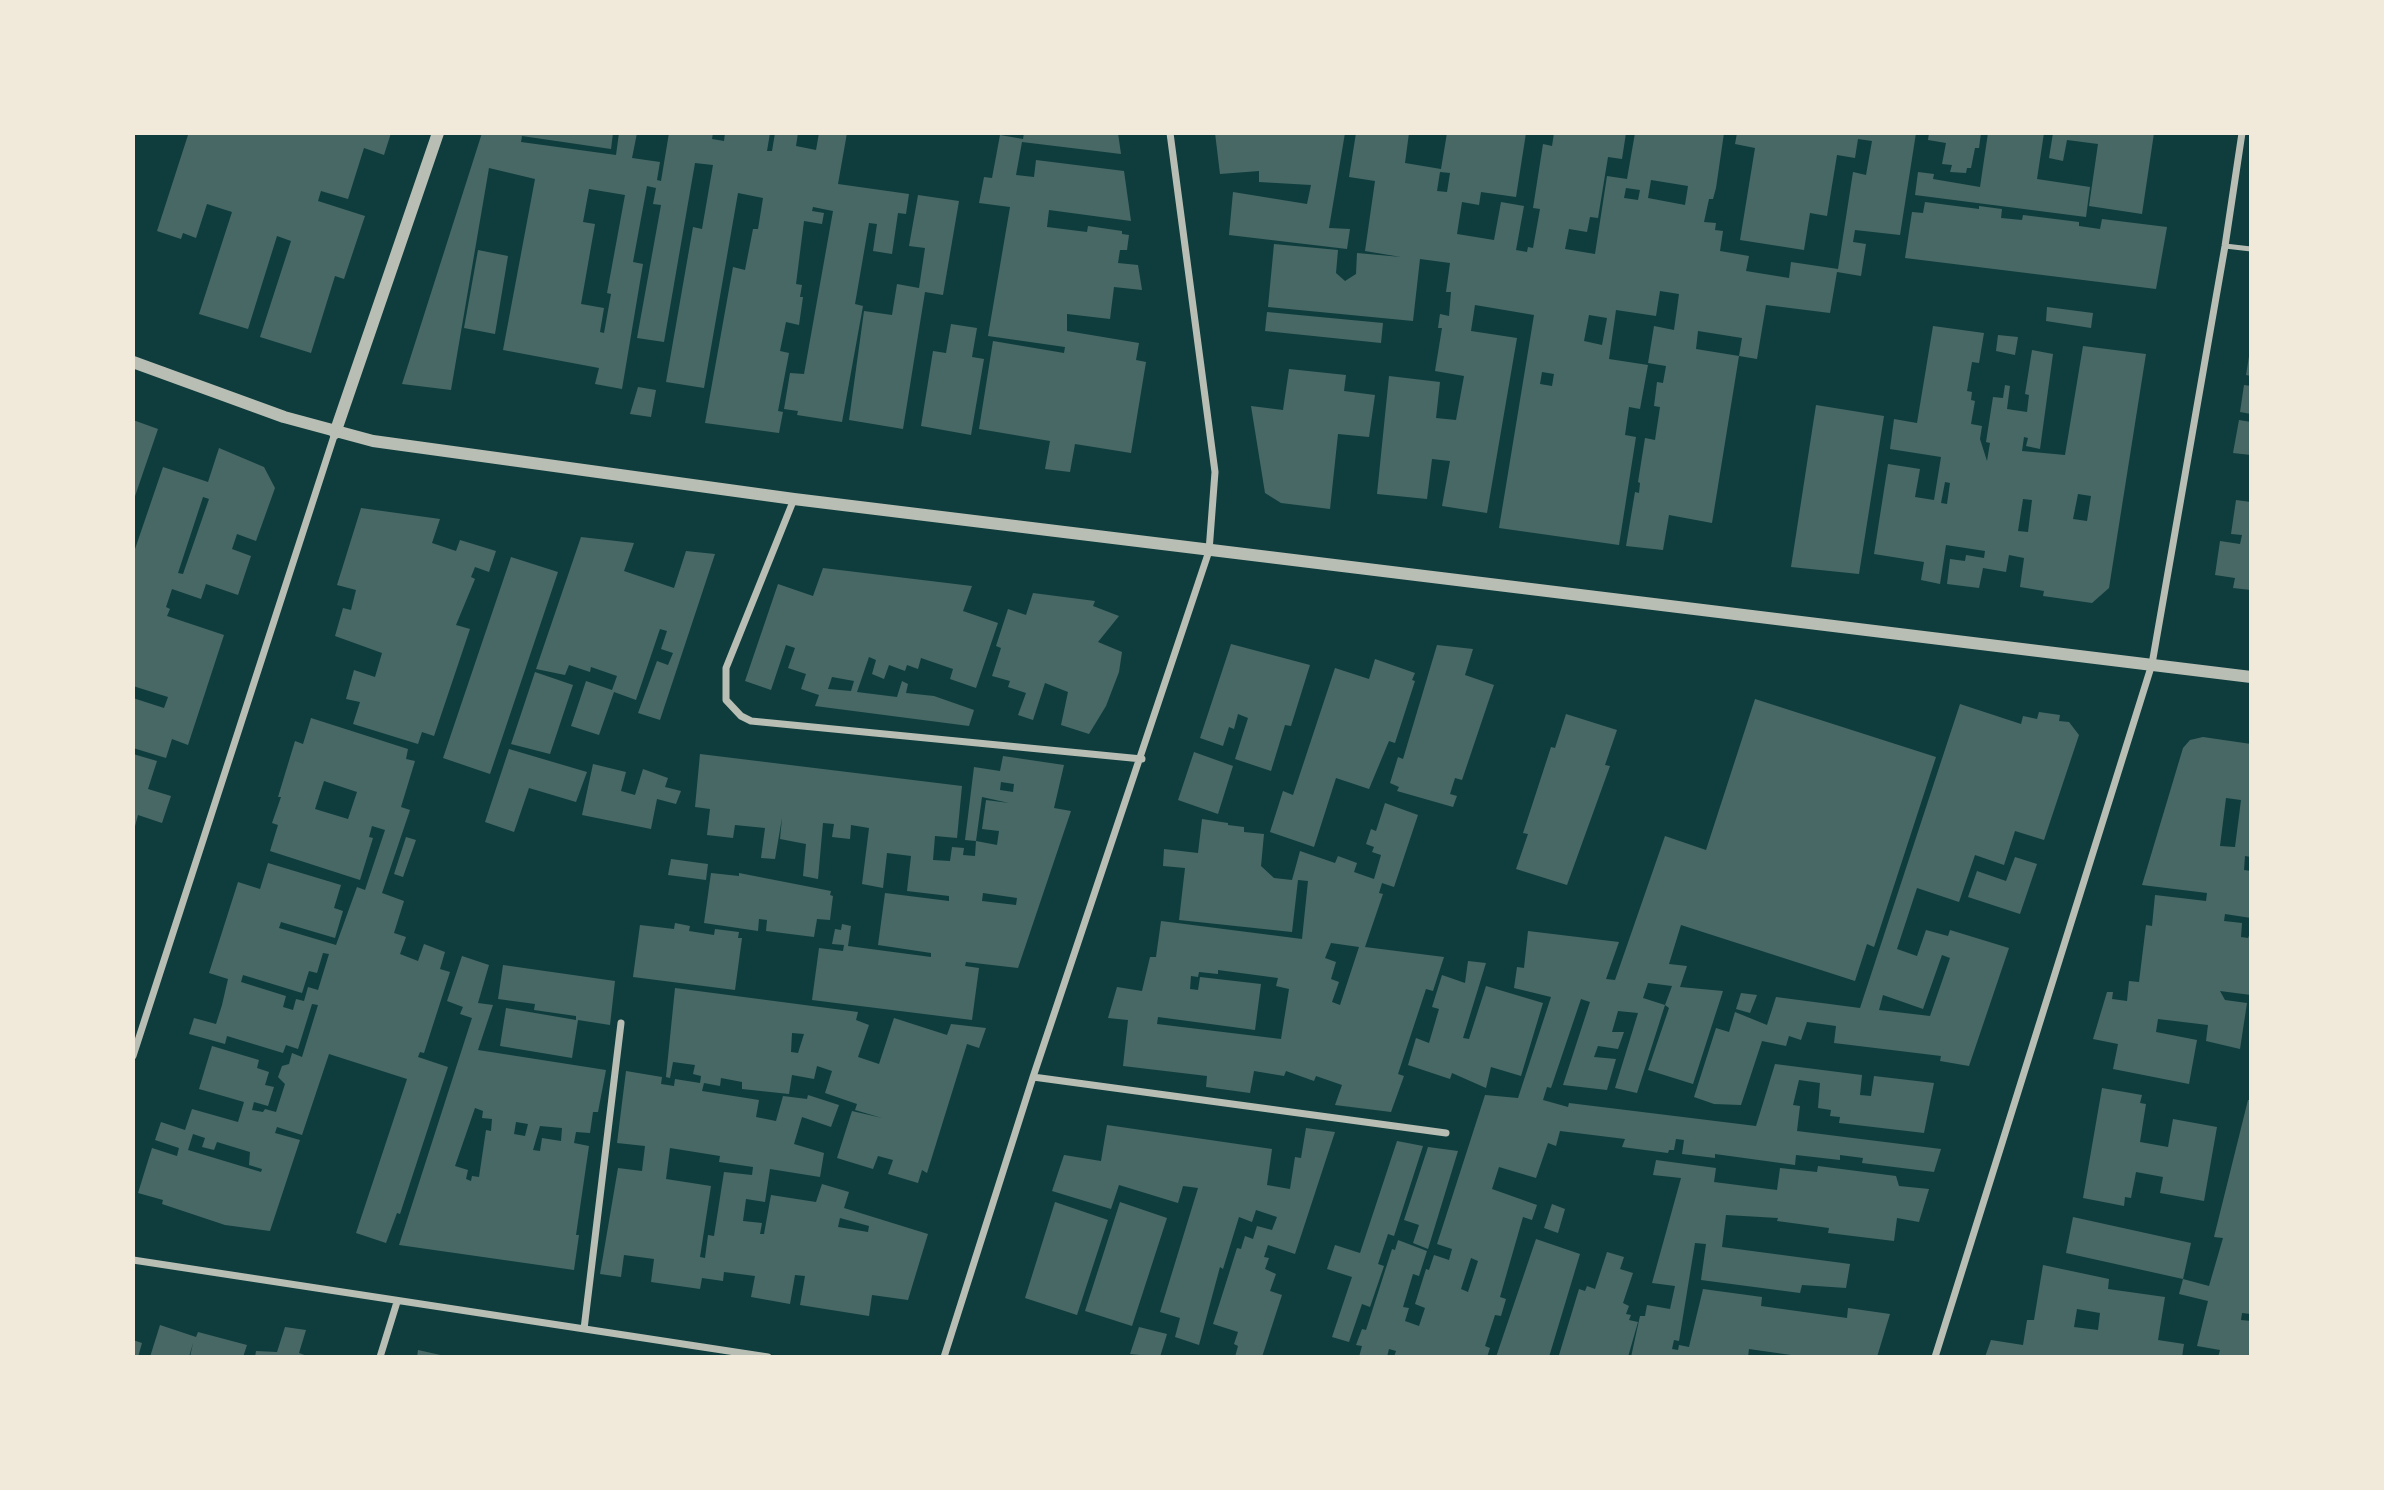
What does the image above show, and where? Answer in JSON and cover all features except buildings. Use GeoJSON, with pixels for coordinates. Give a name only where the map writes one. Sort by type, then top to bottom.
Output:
{"type":"FeatureCollection","features":[{"type":"Feature","properties":{"kind":"street"},"geometry":{"type":"LineString","coordinates":[[133,1056],[335,433],[438,133]]}},
{"type":"Feature","properties":{"kind":"street"},"geometry":{"type":"LineString","coordinates":[[944,1357],[1033,1077],[1142,759],[1209,551],[1215,502],[1214,463],[1170,133]]}},
{"type":"Feature","properties":{"kind":"street"},"geometry":{"type":"LineString","coordinates":[[1935,1357],[2152,664],[2225,246],[2242,133]]}},
{"type":"Feature","properties":{"kind":"street"},"geometry":{"type":"LineString","coordinates":[[133,362],[335,433],[373,441],[794,499],[2251,677]]}},
{"type":"Feature","properties":{"kind":"street"},"geometry":{"type":"LineString","coordinates":[[794,499],[726,668],[726,700],[741,716],[751,721],[1142,759]]}},
{"type":"Feature","properties":{"kind":"street"},"geometry":{"type":"LineString","coordinates":[[584,1329],[621,1023]]}},
{"type":"Feature","properties":{"kind":"street"},"geometry":{"type":"LineString","coordinates":[[1033,1077],[1446,1133]]}},
{"type":"Feature","properties":{"kind":"street"},"geometry":{"type":"LineString","coordinates":[[133,1260],[768,1357]]}},
{"type":"Feature","properties":{"kind":"street"},"geometry":{"type":"LineString","coordinates":[[380,1357],[397,1302]]}},
{"type":"Feature","properties":{"kind":"lane"},"geometry":{"type":"LineString","coordinates":[[2225,246],[2251,249]]}}]}
